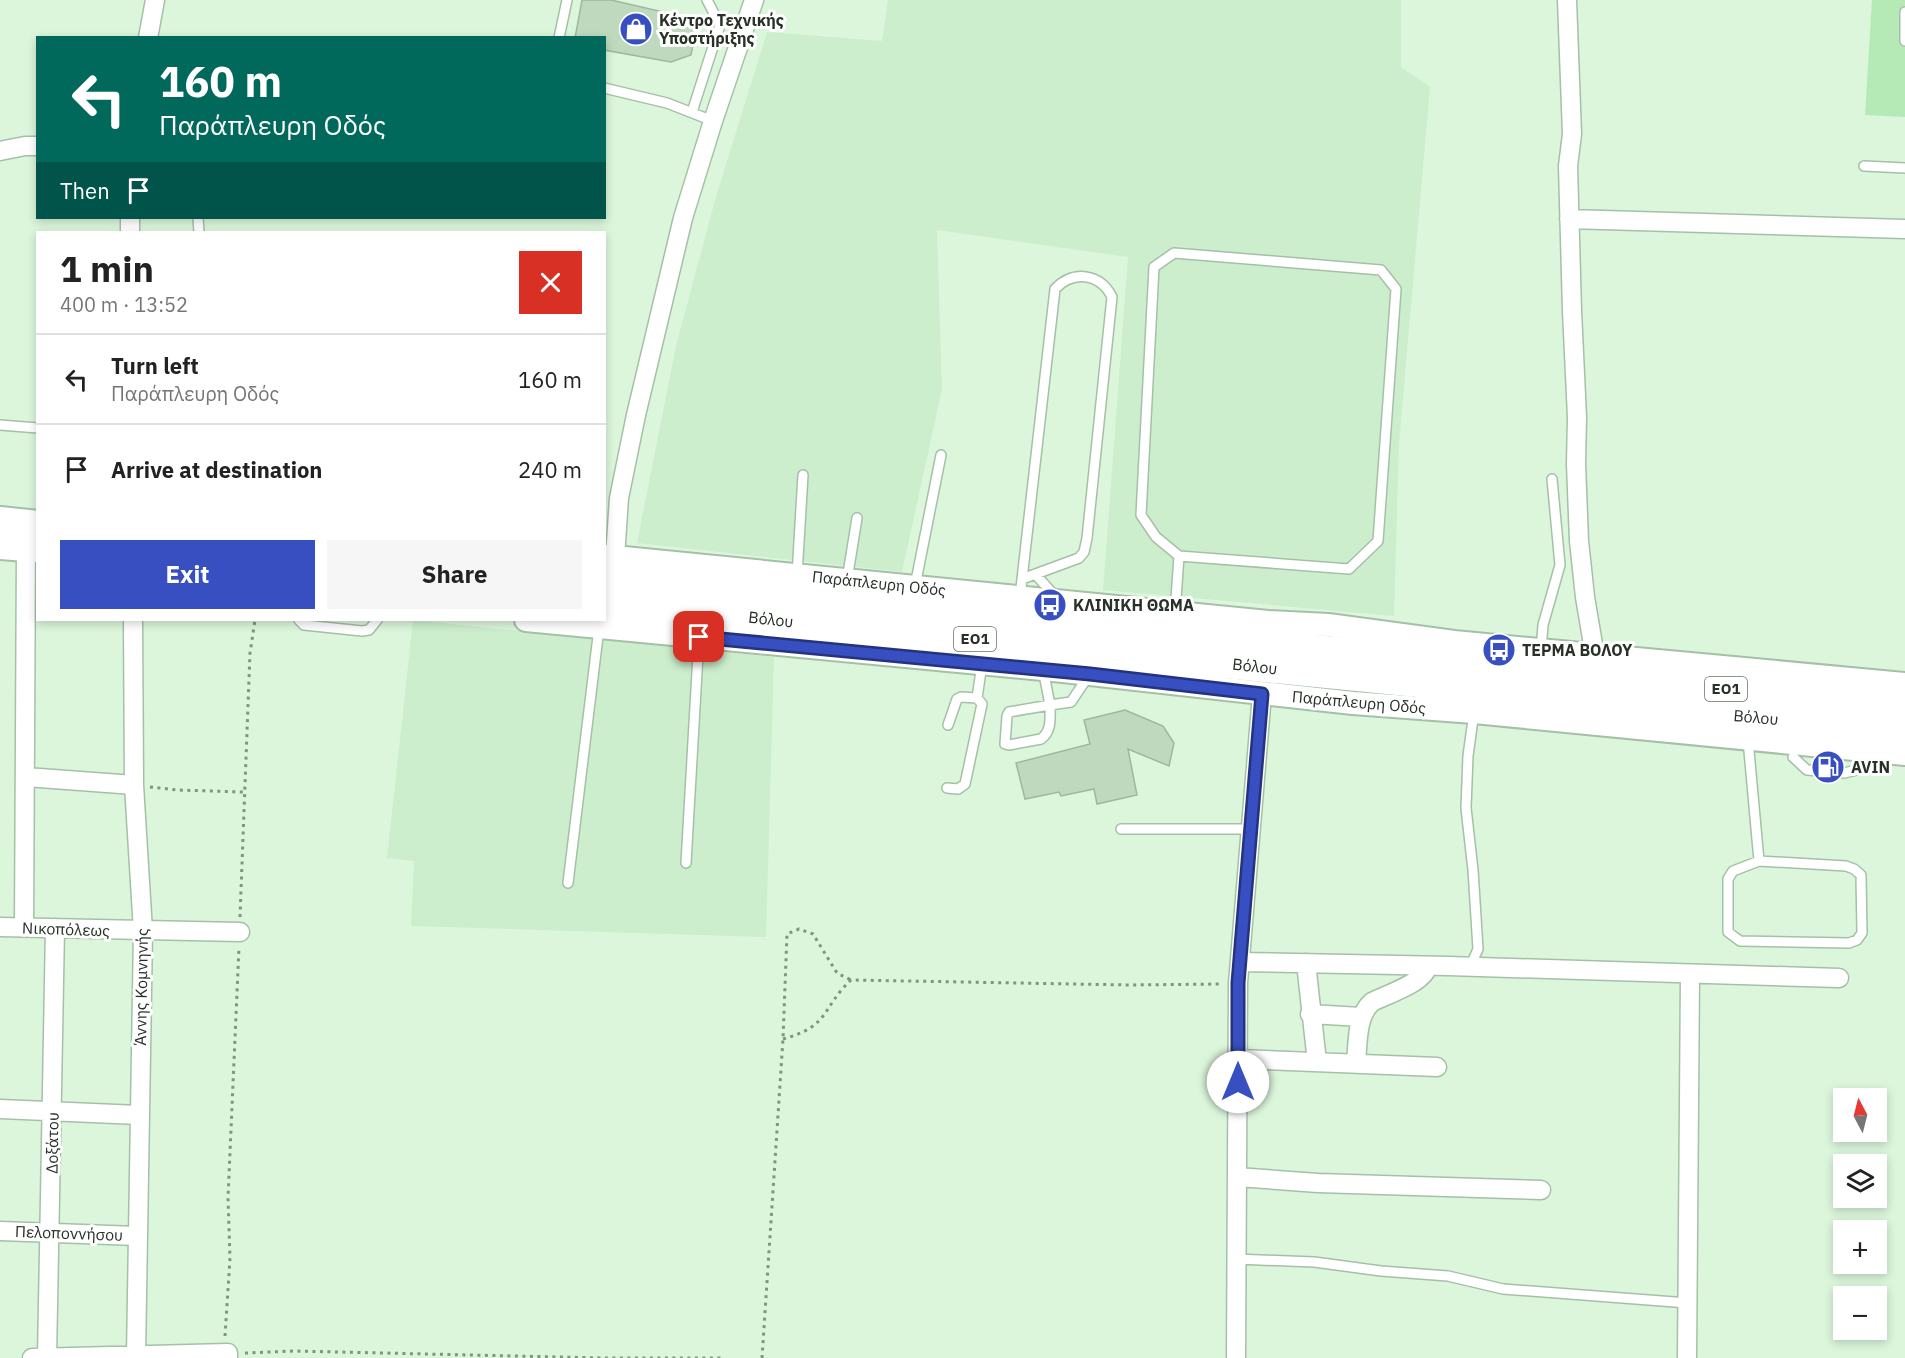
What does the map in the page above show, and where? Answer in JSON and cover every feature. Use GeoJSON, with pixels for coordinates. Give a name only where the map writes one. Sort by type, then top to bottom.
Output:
{"type":"FeatureCollection","features":[{"type":"Feature","properties":{"kind":"main road"},"geometry":{"type":"LineString","coordinates":[[0,521],[25,541]]}},
{"type":"Feature","properties":{"kind":"main road","name":"Βόλου"},"geometry":{"type":"LineString","coordinates":[[608,564],[1599,689],[1894,739]]}},
{"type":"Feature","properties":{"kind":"main road","name":"Βόλου"},"geometry":{"type":"LineString","coordinates":[[606,615],[1599,689]]}},
{"type":"Feature","properties":{"kind":"street"},"geometry":{"type":"LineString","coordinates":[[148,36],[155,0]]}},
{"type":"Feature","properties":{"kind":"street"},"geometry":{"type":"LineString","coordinates":[[608,564],[636,415],[683,218],[754,0]]}},
{"type":"Feature","properties":{"kind":"street"},"geometry":{"type":"LineString","coordinates":[[1567,0],[1572,134],[1568,166],[1569,219],[1577,417],[1579,541],[1599,689]]}},
{"type":"Feature","properties":{"kind":"street"},"geometry":{"type":"LineString","coordinates":[[0,151],[36,146]]}},
{"type":"Feature","properties":{"kind":"street"},"geometry":{"type":"LineString","coordinates":[[1569,219],[1905,229]]}},
{"type":"Feature","properties":{"kind":"street"},"geometry":{"type":"LineString","coordinates":[[24,927],[25,541]]}},
{"type":"Feature","properties":{"kind":"street","name":"Παράπλευρη Οδός"},"geometry":{"type":"LineString","coordinates":[[608,564],[797,575],[915,586],[1021,588],[1059,601],[1268,622],[1328,625],[1454,642],[1541,650],[1599,689],[1748,739],[1894,739]]}},
{"type":"Feature","properties":{"kind":"street","name":"Παράπλευρη Οδός"},"geometry":{"type":"LineString","coordinates":[[606,616],[699,637],[1043,669],[1353,703],[1474,712],[1599,689],[1905,684]]}},
{"type":"Feature","properties":{"kind":"street","name":"Άννης Κομνηνής"},"geometry":{"type":"LineString","coordinates":[[133,621],[134,785],[143,931],[136,1356]]}},
{"type":"Feature","properties":{"kind":"street"},"geometry":{"type":"LineString","coordinates":[[1236,1358],[1238,983],[1262,694]]}},
{"type":"Feature","properties":{"kind":"street"},"geometry":{"type":"LineString","coordinates":[[26,777],[134,785]]}},
{"type":"Feature","properties":{"kind":"street","name":"Νικοπόλεως"},"geometry":{"type":"LineString","coordinates":[[0,927],[240,932]]}},
{"type":"Feature","properties":{"kind":"street","name":"Δοξάτου"},"geometry":{"type":"LineString","coordinates":[[47,1358],[55,928]]}},
{"type":"Feature","properties":{"kind":"street"},"geometry":{"type":"LineString","coordinates":[[1240,962],[1839,978]]}},
{"type":"Feature","properties":{"kind":"street"},"geometry":{"type":"LineString","coordinates":[[1306,963],[1317,1062]]}},
{"type":"Feature","properties":{"kind":"street"},"geometry":{"type":"LineString","coordinates":[[1356,1064],[1361,1017],[1366,1007],[1423,976],[1428,966]]}},
{"type":"Feature","properties":{"kind":"street"},"geometry":{"type":"LineString","coordinates":[[1687,1358],[1690,974]]}},
{"type":"Feature","properties":{"kind":"street"},"geometry":{"type":"LineString","coordinates":[[1310,1014],[1361,1017]]}},
{"type":"Feature","properties":{"kind":"street"},"geometry":{"type":"LineString","coordinates":[[1238,1059],[1437,1067]]}},
{"type":"Feature","properties":{"kind":"street"},"geometry":{"type":"LineString","coordinates":[[0,1109],[139,1115]]}},
{"type":"Feature","properties":{"kind":"street"},"geometry":{"type":"LineString","coordinates":[[1237,1177],[1318,1183],[1541,1190]]}},
{"type":"Feature","properties":{"kind":"street","name":"Πελοποννήσου"},"geometry":{"type":"LineString","coordinates":[[0,1231],[137,1236]]}},
{"type":"Feature","properties":{"kind":"street"},"geometry":{"type":"LineString","coordinates":[[32,1358],[228,1356]]}},
{"type":"Feature","properties":{"kind":"lane"},"geometry":{"type":"LineString","coordinates":[[559,36],[567,0]]}},
{"type":"Feature","properties":{"kind":"lane"},"geometry":{"type":"LineString","coordinates":[[692,112],[720,25],[707,0]]}},
{"type":"Feature","properties":{"kind":"lane"},"geometry":{"type":"LineString","coordinates":[[1905,12],[1905,41]]}},
{"type":"Feature","properties":{"kind":"lane"},"geometry":{"type":"LineString","coordinates":[[606,88],[668,103],[713,121]]}},
{"type":"Feature","properties":{"kind":"lane"},"geometry":{"type":"LineString","coordinates":[[1864,166],[1905,168]]}},
{"type":"Feature","properties":{"kind":"lane"},"geometry":{"type":"LineString","coordinates":[[1174,253],[1381,270],[1396,289],[1378,541],[1349,569],[1179,556],[1156,537],[1141,515],[1154,267],[1174,253]]}},
{"type":"Feature","properties":{"kind":"lane"},"geometry":{"type":"LineString","coordinates":[[1085,276],[1099,280],[1112,297],[1087,538],[1084,552],[1079,558],[1035,574],[1021,588],[1055,289],[1065,280],[1085,276]]}},
{"type":"Feature","properties":{"kind":"lane"},"geometry":{"type":"LineString","coordinates":[[0,425],[36,428]]}},
{"type":"Feature","properties":{"kind":"lane"},"geometry":{"type":"LineString","coordinates":[[915,586],[941,455]]}},
{"type":"Feature","properties":{"kind":"lane"},"geometry":{"type":"LineString","coordinates":[[797,575],[803,475]]}},
{"type":"Feature","properties":{"kind":"lane"},"geometry":{"type":"LineString","coordinates":[[1541,650],[1543,625],[1560,565],[1552,479]]}},
{"type":"Feature","properties":{"kind":"lane"},"geometry":{"type":"LineString","coordinates":[[847,580],[857,518]]}},
{"type":"Feature","properties":{"kind":"lane"},"geometry":{"type":"LineString","coordinates":[[1175,612],[1179,556]]}},
{"type":"Feature","properties":{"kind":"lane"},"geometry":{"type":"LineString","coordinates":[[1035,574],[1059,601]]}},
{"type":"Feature","properties":{"kind":"lane"},"geometry":{"type":"LineString","coordinates":[[299,621],[304,625],[362,631],[369,630],[376,621]]}},
{"type":"Feature","properties":{"kind":"lane"},"geometry":{"type":"LineString","coordinates":[[568,883],[601,621]]}},
{"type":"Feature","properties":{"kind":"lane"},"geometry":{"type":"LineString","coordinates":[[686,863],[699,637]]}},
{"type":"Feature","properties":{"kind":"lane"},"geometry":{"type":"LineString","coordinates":[[977,698],[982,664]]}},
{"type":"Feature","properties":{"kind":"lane"},"geometry":{"type":"LineString","coordinates":[[1043,669],[1050,705],[1049,728],[1045,737],[1005,744],[1009,712],[1050,705],[1071,702],[1090,674]]}},
{"type":"Feature","properties":{"kind":"lane"},"geometry":{"type":"LineString","coordinates":[[947,788],[958,789],[965,784],[982,704],[977,698],[957,699],[948,725]]}},
{"type":"Feature","properties":{"kind":"lane"},"geometry":{"type":"LineString","coordinates":[[1470,967],[1478,949],[1466,808],[1468,756],[1474,712]]}},
{"type":"Feature","properties":{"kind":"lane"},"geometry":{"type":"LineString","coordinates":[[1748,739],[1759,861]]}},
{"type":"Feature","properties":{"kind":"lane"},"geometry":{"type":"LineString","coordinates":[[1793,757],[1807,770],[1844,773],[1857,770],[1894,739]]}},
{"type":"Feature","properties":{"kind":"lane"},"geometry":{"type":"LineString","coordinates":[[1121,829],[1252,828]]}},
{"type":"Feature","properties":{"kind":"lane"},"geometry":{"type":"LineString","coordinates":[[1759,861],[1854,868],[1861,875],[1862,933],[1849,943],[1740,941],[1734,938],[1728,932],[1728,879],[1733,871],[1759,861]]}},
{"type":"Feature","properties":{"kind":"lane"},"geometry":{"type":"LineString","coordinates":[[1236,1259],[1314,1262],[1381,1271],[1448,1276],[1503,1288],[1688,1303]]}},
{"type":"Feature","properties":{"kind":"path"},"geometry":{"type":"LineString","coordinates":[[255,621],[250,653],[247,762],[243,792],[240,932],[228,1198],[230,1258],[225,1337],[228,1356],[294,1351],[723,1358]]}},
{"type":"Feature","properties":{"kind":"path"},"geometry":{"type":"LineString","coordinates":[[134,785],[164,790],[243,792]]}},
{"type":"Feature","properties":{"kind":"path"},"geometry":{"type":"LineString","coordinates":[[762,1358],[783,1039],[787,934],[799,929],[813,934],[837,973],[851,980],[1129,985],[1238,983]]}},
{"type":"Feature","properties":{"kind":"path"},"geometry":{"type":"LineString","coordinates":[[783,1039],[809,1030],[817,1024],[851,980]]}},
{"type":"Feature","properties":{"kind":"shaded area"},"geometry":{"type":"Polygon","coordinates":[[[888,0],[1401,0],[1401,67],[1430,87],[1399,444],[1394,616],[1103,590],[1128,257],[937,230],[942,389],[902,572],[637,543],[676,346],[715,200],[767,32],[882,41],[888,0]]]}},
{"type":"Feature","properties":{"kind":"shaded area"},"geometry":{"type":"Polygon","coordinates":[[[1872,0],[1905,0],[1905,117],[1865,115],[1872,0]]]}},
{"type":"Feature","properties":{"kind":"shaded area"},"geometry":{"type":"Polygon","coordinates":[[[413,621],[774,657],[766,937],[411,926],[414,861],[387,858],[413,621]]]}},
{"type":"Feature","properties":{"kind":"building","name":"Κέντρο Τεχνικής Υποστήριξης"},"geometry":{"type":"Polygon","coordinates":[[[582,0],[611,0],[698,20],[691,55],[671,62],[606,50],[606,36],[575,36],[582,0]]]}},
{"type":"Feature","properties":{"kind":"building"},"geometry":{"type":"Polygon","coordinates":[[[1125,710],[1163,726],[1174,743],[1169,766],[1128,749],[1137,795],[1097,804],[1094,789],[1061,796],[1059,792],[1025,799],[1016,763],[1090,744],[1084,720],[1125,710]]]}},
{"type":"Feature","properties":{"kind":"place","name":"Κέντρο Τεχνικής Υποστήριξης"},"geometry":{"type":"Point","coordinates":[636,29]}},
{"type":"Feature","properties":{"kind":"place","name":"ΚΛΙΝΙΚΗ ΘΩΜΑ"},"geometry":{"type":"Point","coordinates":[1050,605]}},
{"type":"Feature","properties":{"kind":"place","name":"ΤΕΡΜΑ ΒΟΛΟΥ"},"geometry":{"type":"Point","coordinates":[1499,650]}},
{"type":"Feature","properties":{"kind":"place","name":"AVIN"},"geometry":{"type":"Point","coordinates":[1828,767]}},
{"type":"Feature","properties":{"kind":"route"},"geometry":{"type":"LineString","coordinates":[[699,637],[1090,674],[1262,694],[1238,983],[1238,1082]]}}]}
